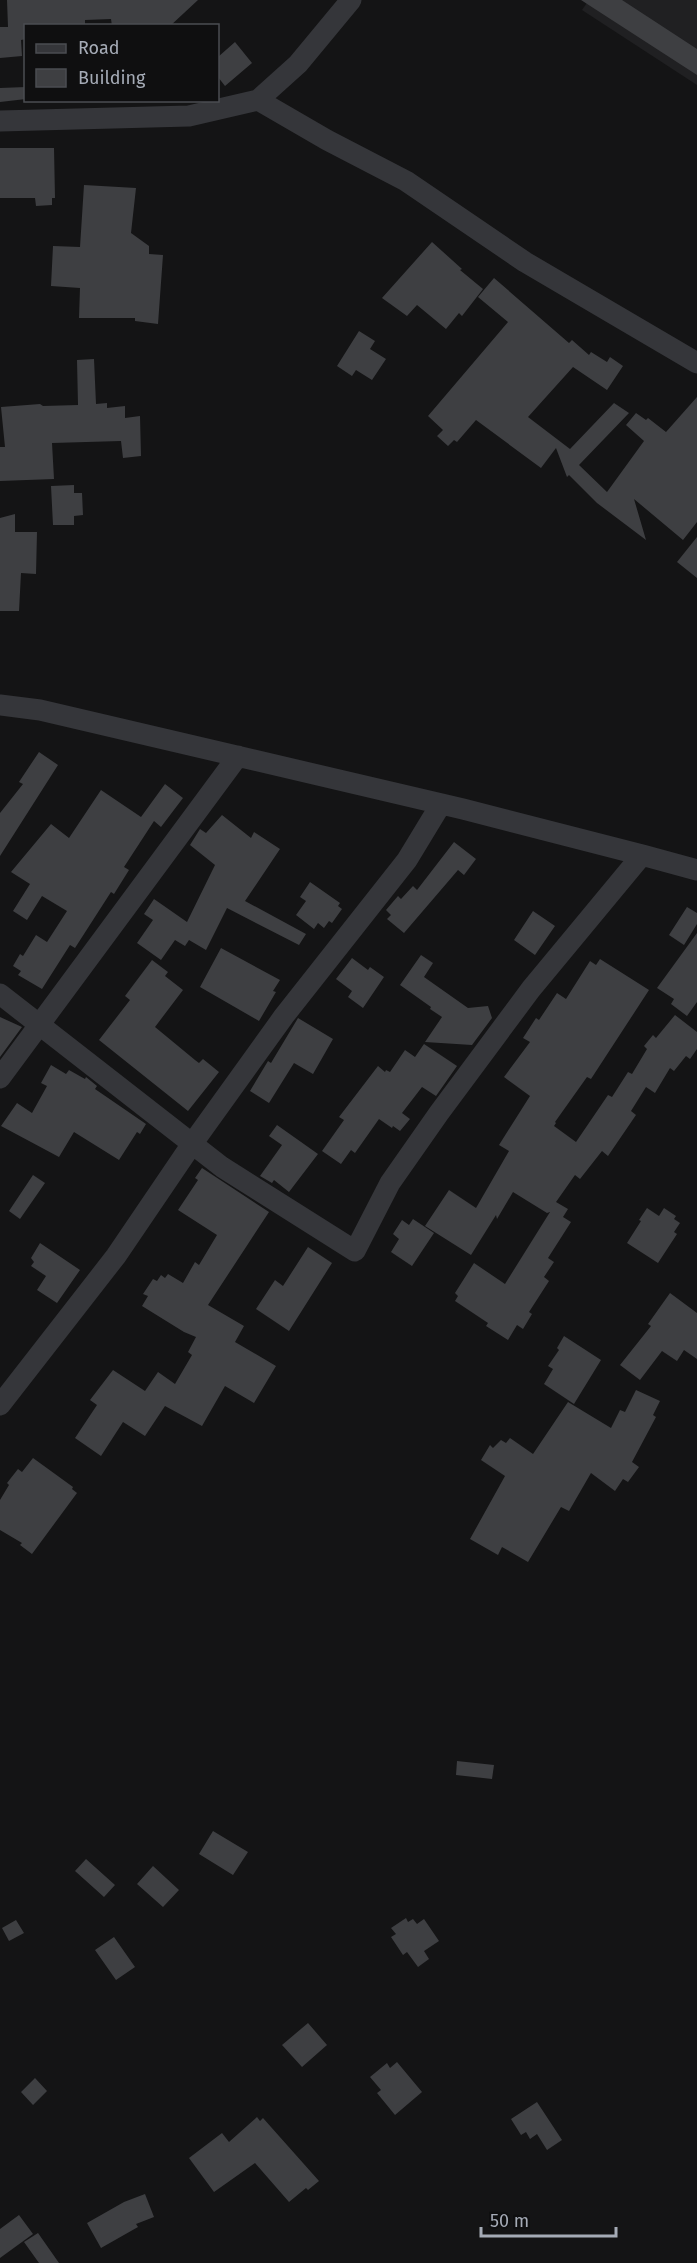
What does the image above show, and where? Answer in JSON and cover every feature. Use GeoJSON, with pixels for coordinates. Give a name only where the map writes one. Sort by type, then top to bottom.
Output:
{"type":"FeatureCollection","features":[{"type":"Feature","properties":{"kind":"street"},"geometry":{"type":"LineString","coordinates":[[0,120],[189,116],[258,100],[298,64],[351,0]]}},
{"type":"Feature","properties":{"kind":"street"},"geometry":{"type":"LineString","coordinates":[[258,100],[327,140],[406,181],[525,262],[697,363]]}},
{"type":"Feature","properties":{"kind":"street"},"geometry":{"type":"LineString","coordinates":[[0,705],[40,710],[441,804],[697,870]]}},
{"type":"Feature","properties":{"kind":"street"},"geometry":{"type":"LineString","coordinates":[[0,1077],[238,756]]}},
{"type":"Feature","properties":{"kind":"street"},"geometry":{"type":"LineString","coordinates":[[0,1405],[116,1256],[192,1144],[284,1016],[407,860],[441,804]]}},
{"type":"Feature","properties":{"kind":"street"},"geometry":{"type":"LineString","coordinates":[[0,994],[222,1167],[355,1251],[390,1183],[439,1113],[531,989],[642,855]]}},
{"type":"Feature","properties":{"kind":"shaded area"},"geometry":{"type":"Polygon","coordinates":[[[589,0],[697,0],[697,85],[582,10],[589,0]]]}},
{"type":"Feature","properties":{"kind":"building"},"geometry":{"type":"Polygon","coordinates":[[[7,0],[198,0],[172,24],[112,24],[111,19],[85,20],[85,24],[24,24],[24,39],[21,40],[22,56],[0,58],[0,27],[8,27],[7,0]]]}},
{"type":"Feature","properties":{"kind":"building"},"geometry":{"type":"Polygon","coordinates":[[[581,0],[622,0],[697,49],[697,75],[581,0]]]}},
{"type":"Feature","properties":{"kind":"building"},"geometry":{"type":"Polygon","coordinates":[[[235,42],[252,63],[225,86],[219,78],[219,56],[235,42]]]}},
{"type":"Feature","properties":{"kind":"building"},"geometry":{"type":"Polygon","coordinates":[[[24,87],[24,99],[0,102],[0,88],[24,87]]]}},
{"type":"Feature","properties":{"kind":"building"},"geometry":{"type":"Polygon","coordinates":[[[0,148],[54,148],[55,198],[52,198],[52,205],[36,206],[35,198],[0,198],[0,148]]]}},
{"type":"Feature","properties":{"kind":"building"},"geometry":{"type":"Polygon","coordinates":[[[84,185],[136,188],[131,233],[149,246],[149,254],[163,255],[158,324],[135,321],[135,318],[79,318],[80,288],[51,286],[53,246],[80,247],[84,185]]]}},
{"type":"Feature","properties":{"kind":"building"},"geometry":{"type":"Polygon","coordinates":[[[432,242],[483,289],[462,316],[459,313],[446,329],[417,305],[407,316],[382,298],[432,242]]]}},
{"type":"Feature","properties":{"kind":"building"},"geometry":{"type":"Polygon","coordinates":[[[494,278],[569,343],[572,340],[589,355],[591,352],[607,362],[610,357],[623,366],[607,390],[573,367],[528,417],[570,449],[614,403],[629,413],[579,465],[607,492],[644,441],[626,425],[636,413],[646,420],[648,418],[666,432],[697,397],[697,522],[683,540],[634,499],[646,540],[597,503],[569,475],[567,477],[556,448],[541,468],[476,420],[457,442],[454,440],[448,446],[437,436],[443,430],[428,416],[508,322],[478,297],[494,278]]]}},
{"type":"Feature","properties":{"kind":"building"},"geometry":{"type":"Polygon","coordinates":[[[359,331],[375,341],[370,349],[386,359],[372,380],[356,370],[352,376],[337,366],[359,331]]]}},
{"type":"Feature","properties":{"kind":"building"},"geometry":{"type":"Polygon","coordinates":[[[94,359],[96,404],[107,403],[107,408],[125,406],[125,418],[140,416],[141,456],[123,458],[121,441],[52,443],[54,479],[0,481],[0,447],[5,447],[1,407],[40,404],[43,406],[78,405],[77,360],[94,359]]]}},
{"type":"Feature","properties":{"kind":"building"},"geometry":{"type":"Polygon","coordinates":[[[74,485],[74,493],[82,493],[83,515],[74,516],[74,525],[53,525],[51,486],[74,485]]]}},
{"type":"Feature","properties":{"kind":"building"},"geometry":{"type":"Polygon","coordinates":[[[15,514],[15,532],[37,532],[36,574],[21,573],[19,611],[0,611],[0,518],[15,514]]]}},
{"type":"Feature","properties":{"kind":"building"},"geometry":{"type":"Polygon","coordinates":[[[697,537],[697,578],[677,562],[697,537]]]}},
{"type":"Feature","properties":{"kind":"building"},"geometry":{"type":"Polygon","coordinates":[[[39,752],[58,765],[0,856],[0,813],[23,784],[19,782],[39,752]]]}},
{"type":"Feature","properties":{"kind":"building"},"geometry":{"type":"Polygon","coordinates":[[[165,784],[183,798],[161,827],[154,821],[124,867],[129,870],[114,894],[111,892],[75,948],[70,945],[42,989],[18,975],[21,971],[13,966],[20,954],[23,956],[36,935],[47,942],[67,911],[42,896],[27,920],[13,911],[30,884],[11,872],[51,824],[69,838],[101,790],[141,817],[165,784]]]}},
{"type":"Feature","properties":{"kind":"building"},"geometry":{"type":"Polygon","coordinates":[[[222,815],[251,838],[254,832],[280,849],[245,901],[306,934],[299,945],[227,908],[206,950],[189,940],[185,946],[175,940],[161,960],[137,943],[153,920],[144,914],[154,899],[187,922],[215,865],[190,845],[200,829],[206,833],[222,815]]]}},
{"type":"Feature","properties":{"kind":"building"},"geometry":{"type":"Polygon","coordinates":[[[454,842],[476,859],[464,875],[458,870],[404,933],[387,919],[391,915],[386,910],[398,896],[401,899],[413,886],[417,890],[454,842]]]}},
{"type":"Feature","properties":{"kind":"building"},"geometry":{"type":"Polygon","coordinates":[[[310,882],[340,903],[338,906],[342,909],[332,923],[329,921],[324,928],[318,923],[314,929],[296,915],[306,901],[300,897],[310,882]]]}},
{"type":"Feature","properties":{"kind":"building"},"geometry":{"type":"Polygon","coordinates":[[[687,907],[697,913],[697,924],[684,945],[669,935],[687,907]]]}},
{"type":"Feature","properties":{"kind":"building"},"geometry":{"type":"Polygon","coordinates":[[[533,911],[555,926],[535,955],[514,940],[533,911]]]}},
{"type":"Feature","properties":{"kind":"building"},"geometry":{"type":"Polygon","coordinates":[[[697,933],[697,1002],[687,1016],[671,1004],[674,999],[657,988],[697,933]]]}},
{"type":"Feature","properties":{"kind":"building"},"geometry":{"type":"Polygon","coordinates":[[[221,948],[280,980],[273,991],[276,992],[259,1021],[200,987],[221,948]]]}},
{"type":"Feature","properties":{"kind":"building"},"geometry":{"type":"Polygon","coordinates":[[[421,955],[433,963],[424,977],[468,1008],[488,1006],[492,1018],[472,1045],[425,1042],[442,1017],[400,985],[421,955]]]}},
{"type":"Feature","properties":{"kind":"building"},"geometry":{"type":"Polygon","coordinates":[[[352,958],[368,970],[370,967],[384,977],[363,1008],[348,997],[352,991],[336,979],[352,958]]]}},
{"type":"Feature","properties":{"kind":"building"},"geometry":{"type":"Polygon","coordinates":[[[600,959],[649,990],[591,1079],[587,1077],[554,1126],[576,1142],[608,1095],[612,1097],[628,1072],[632,1074],[647,1049],[644,1046],[653,1035],[656,1038],[675,1015],[697,1032],[697,1049],[690,1059],[686,1056],[674,1071],[670,1068],[655,1093],[646,1087],[631,1111],[636,1115],[608,1156],[602,1151],[580,1179],[575,1175],[556,1202],[568,1209],[563,1217],[571,1222],[548,1258],[554,1262],[544,1277],[549,1281],[529,1312],[532,1314],[523,1329],[517,1325],[508,1340],[486,1326],[488,1323],[455,1301],[458,1296],[455,1293],[474,1263],[505,1284],[550,1212],[547,1213],[513,1192],[471,1255],[425,1226],[449,1190],[476,1208],[509,1151],[499,1145],[530,1096],[504,1077],[530,1042],[523,1038],[536,1018],[539,1020],[557,993],[566,999],[590,961],[596,965],[600,959]]]}},
{"type":"Feature","properties":{"kind":"building"},"geometry":{"type":"Polygon","coordinates":[[[152,960],[168,972],[165,976],[183,990],[155,1027],[199,1063],[203,1059],[219,1072],[188,1111],[99,1040],[130,1000],[125,996],[152,960]]]}},
{"type":"Feature","properties":{"kind":"building"},"geometry":{"type":"Polygon","coordinates":[[[0,1017],[22,1027],[0,1057],[0,1017]]]}},
{"type":"Feature","properties":{"kind":"building"},"geometry":{"type":"Polygon","coordinates":[[[298,1018],[333,1039],[313,1074],[294,1063],[269,1103],[250,1091],[268,1061],[271,1063],[298,1018]]]}},
{"type":"Feature","properties":{"kind":"building"},"geometry":{"type":"Polygon","coordinates":[[[424,1044],[457,1066],[436,1096],[422,1087],[402,1113],[410,1119],[400,1131],[379,1119],[355,1153],[351,1150],[341,1164],[322,1151],[344,1120],[339,1117],[378,1066],[385,1072],[386,1070],[390,1072],[405,1050],[415,1057],[424,1044]]]}},
{"type":"Feature","properties":{"kind":"building"},"geometry":{"type":"Polygon","coordinates":[[[51,1065],[66,1074],[69,1070],[85,1079],[86,1077],[97,1086],[95,1089],[146,1124],[140,1134],[137,1132],[119,1160],[74,1132],[59,1157],[1,1126],[17,1103],[32,1113],[47,1086],[41,1083],[51,1065]]]}},
{"type":"Feature","properties":{"kind":"building"},"geometry":{"type":"Polygon","coordinates":[[[277,1125],[318,1154],[289,1192],[274,1180],[272,1183],[260,1176],[282,1145],[269,1136],[277,1125]]]}},
{"type":"Feature","properties":{"kind":"building"},"geometry":{"type":"Polygon","coordinates":[[[202,1168],[269,1212],[208,1305],[244,1326],[235,1342],[276,1366],[254,1403],[225,1386],[202,1426],[165,1406],[145,1436],[123,1422],[101,1456],[75,1438],[97,1405],[90,1400],[113,1370],[145,1391],[158,1372],[175,1384],[192,1355],[188,1352],[196,1337],[142,1306],[148,1296],[143,1294],[153,1279],[157,1281],[161,1275],[165,1278],[168,1274],[183,1283],[195,1262],[199,1265],[217,1235],[178,1210],[198,1180],[195,1178],[202,1168]]]}},
{"type":"Feature","properties":{"kind":"building"},"geometry":{"type":"Polygon","coordinates":[[[33,1175],[45,1183],[20,1219],[9,1211],[33,1175]]]}},
{"type":"Feature","properties":{"kind":"building"},"geometry":{"type":"Polygon","coordinates":[[[647,1208],[659,1216],[664,1208],[676,1216],[674,1219],[680,1223],[674,1232],[677,1234],[658,1263],[627,1243],[647,1208]]]}},
{"type":"Feature","properties":{"kind":"building"},"geometry":{"type":"Polygon","coordinates":[[[413,1219],[434,1233],[412,1266],[391,1252],[399,1239],[393,1234],[402,1220],[409,1225],[413,1219]]]}},
{"type":"Feature","properties":{"kind":"building"},"geometry":{"type":"Polygon","coordinates":[[[40,1243],[80,1270],[57,1303],[37,1290],[46,1276],[31,1266],[34,1262],[31,1258],[40,1243]]]}},
{"type":"Feature","properties":{"kind":"building"},"geometry":{"type":"Polygon","coordinates":[[[308,1247],[332,1263],[289,1331],[256,1309],[275,1280],[283,1286],[308,1247]]]}},
{"type":"Feature","properties":{"kind":"building"},"geometry":{"type":"Polygon","coordinates":[[[670,1293],[697,1313],[697,1359],[684,1350],[677,1361],[662,1351],[640,1380],[620,1365],[651,1326],[648,1324],[670,1293]]]}},
{"type":"Feature","properties":{"kind":"building"},"geometry":{"type":"Polygon","coordinates":[[[564,1336],[601,1360],[574,1404],[544,1384],[553,1369],[548,1366],[559,1350],[557,1348],[564,1336]]]}},
{"type":"Feature","properties":{"kind":"building"},"geometry":{"type":"Polygon","coordinates":[[[636,1390],[660,1401],[653,1415],[656,1417],[632,1462],[639,1467],[628,1482],[623,1479],[615,1491],[591,1473],[569,1511],[561,1507],[528,1562],[502,1547],[498,1555],[470,1539],[505,1476],[481,1460],[490,1445],[493,1448],[501,1440],[506,1443],[510,1438],[533,1454],[568,1402],[611,1428],[620,1410],[625,1412],[636,1390]]]}},
{"type":"Feature","properties":{"kind":"building"},"geometry":{"type":"Polygon","coordinates":[[[33,1458],[73,1487],[72,1489],[77,1493],[32,1554],[20,1545],[22,1543],[0,1530],[0,1500],[9,1485],[7,1483],[18,1469],[22,1472],[33,1458]]]}},
{"type":"Feature","properties":{"kind":"building"},"geometry":{"type":"Polygon","coordinates":[[[457,1761],[494,1765],[492,1779],[456,1775],[457,1761]]]}},
{"type":"Feature","properties":{"kind":"building"},"geometry":{"type":"Polygon","coordinates":[[[213,1831],[248,1852],[233,1875],[199,1854],[213,1831]]]}},
{"type":"Feature","properties":{"kind":"building"},"geometry":{"type":"Polygon","coordinates":[[[86,1859],[115,1885],[104,1897],[75,1871],[86,1859]]]}},
{"type":"Feature","properties":{"kind":"building"},"geometry":{"type":"Polygon","coordinates":[[[153,1866],[179,1890],[163,1907],[137,1884],[153,1866]]]}},
{"type":"Feature","properties":{"kind":"building"},"geometry":{"type":"Polygon","coordinates":[[[406,1918],[408,1922],[413,1919],[417,1924],[424,1919],[439,1941],[424,1951],[429,1959],[418,1967],[407,1952],[403,1955],[391,1937],[396,1934],[391,1928],[406,1918]]]}},
{"type":"Feature","properties":{"kind":"building"},"geometry":{"type":"Polygon","coordinates":[[[16,1920],[24,1933],[9,1941],[2,1928],[16,1920]]]}},
{"type":"Feature","properties":{"kind":"building"},"geometry":{"type":"Polygon","coordinates":[[[114,1937],[135,1967],[116,1980],[95,1950],[114,1937]]]}},
{"type":"Feature","properties":{"kind":"building"},"geometry":{"type":"Polygon","coordinates":[[[308,2023],[327,2045],[302,2067],[282,2045],[308,2023]]]}},
{"type":"Feature","properties":{"kind":"building"},"geometry":{"type":"Polygon","coordinates":[[[397,2062],[422,2092],[395,2115],[377,2093],[381,2090],[370,2077],[387,2063],[390,2068],[397,2062]]]}},
{"type":"Feature","properties":{"kind":"building"},"geometry":{"type":"Polygon","coordinates":[[[35,2078],[47,2091],[33,2105],[21,2092],[35,2078]]]}},
{"type":"Feature","properties":{"kind":"building"},"geometry":{"type":"Polygon","coordinates":[[[537,2102],[562,2140],[547,2150],[537,2134],[530,2139],[526,2132],[521,2135],[511,2119],[537,2102]]]}},
{"type":"Feature","properties":{"kind":"building"},"geometry":{"type":"Polygon","coordinates":[[[257,2117],[260,2121],[263,2118],[319,2181],[289,2202],[255,2163],[214,2192],[189,2158],[222,2133],[229,2142],[257,2117]]]}},
{"type":"Feature","properties":{"kind":"building"},"geometry":{"type":"Polygon","coordinates":[[[145,2194],[154,2217],[136,2224],[138,2227],[101,2248],[87,2223],[124,2202],[145,2194]]]}},
{"type":"Feature","properties":{"kind":"building"},"geometry":{"type":"Polygon","coordinates":[[[19,2215],[33,2234],[0,2258],[0,2229],[19,2215]]]}},
{"type":"Feature","properties":{"kind":"building"},"geometry":{"type":"Polygon","coordinates":[[[38,2233],[59,2263],[39,2263],[24,2242],[38,2233]]]}}]}
